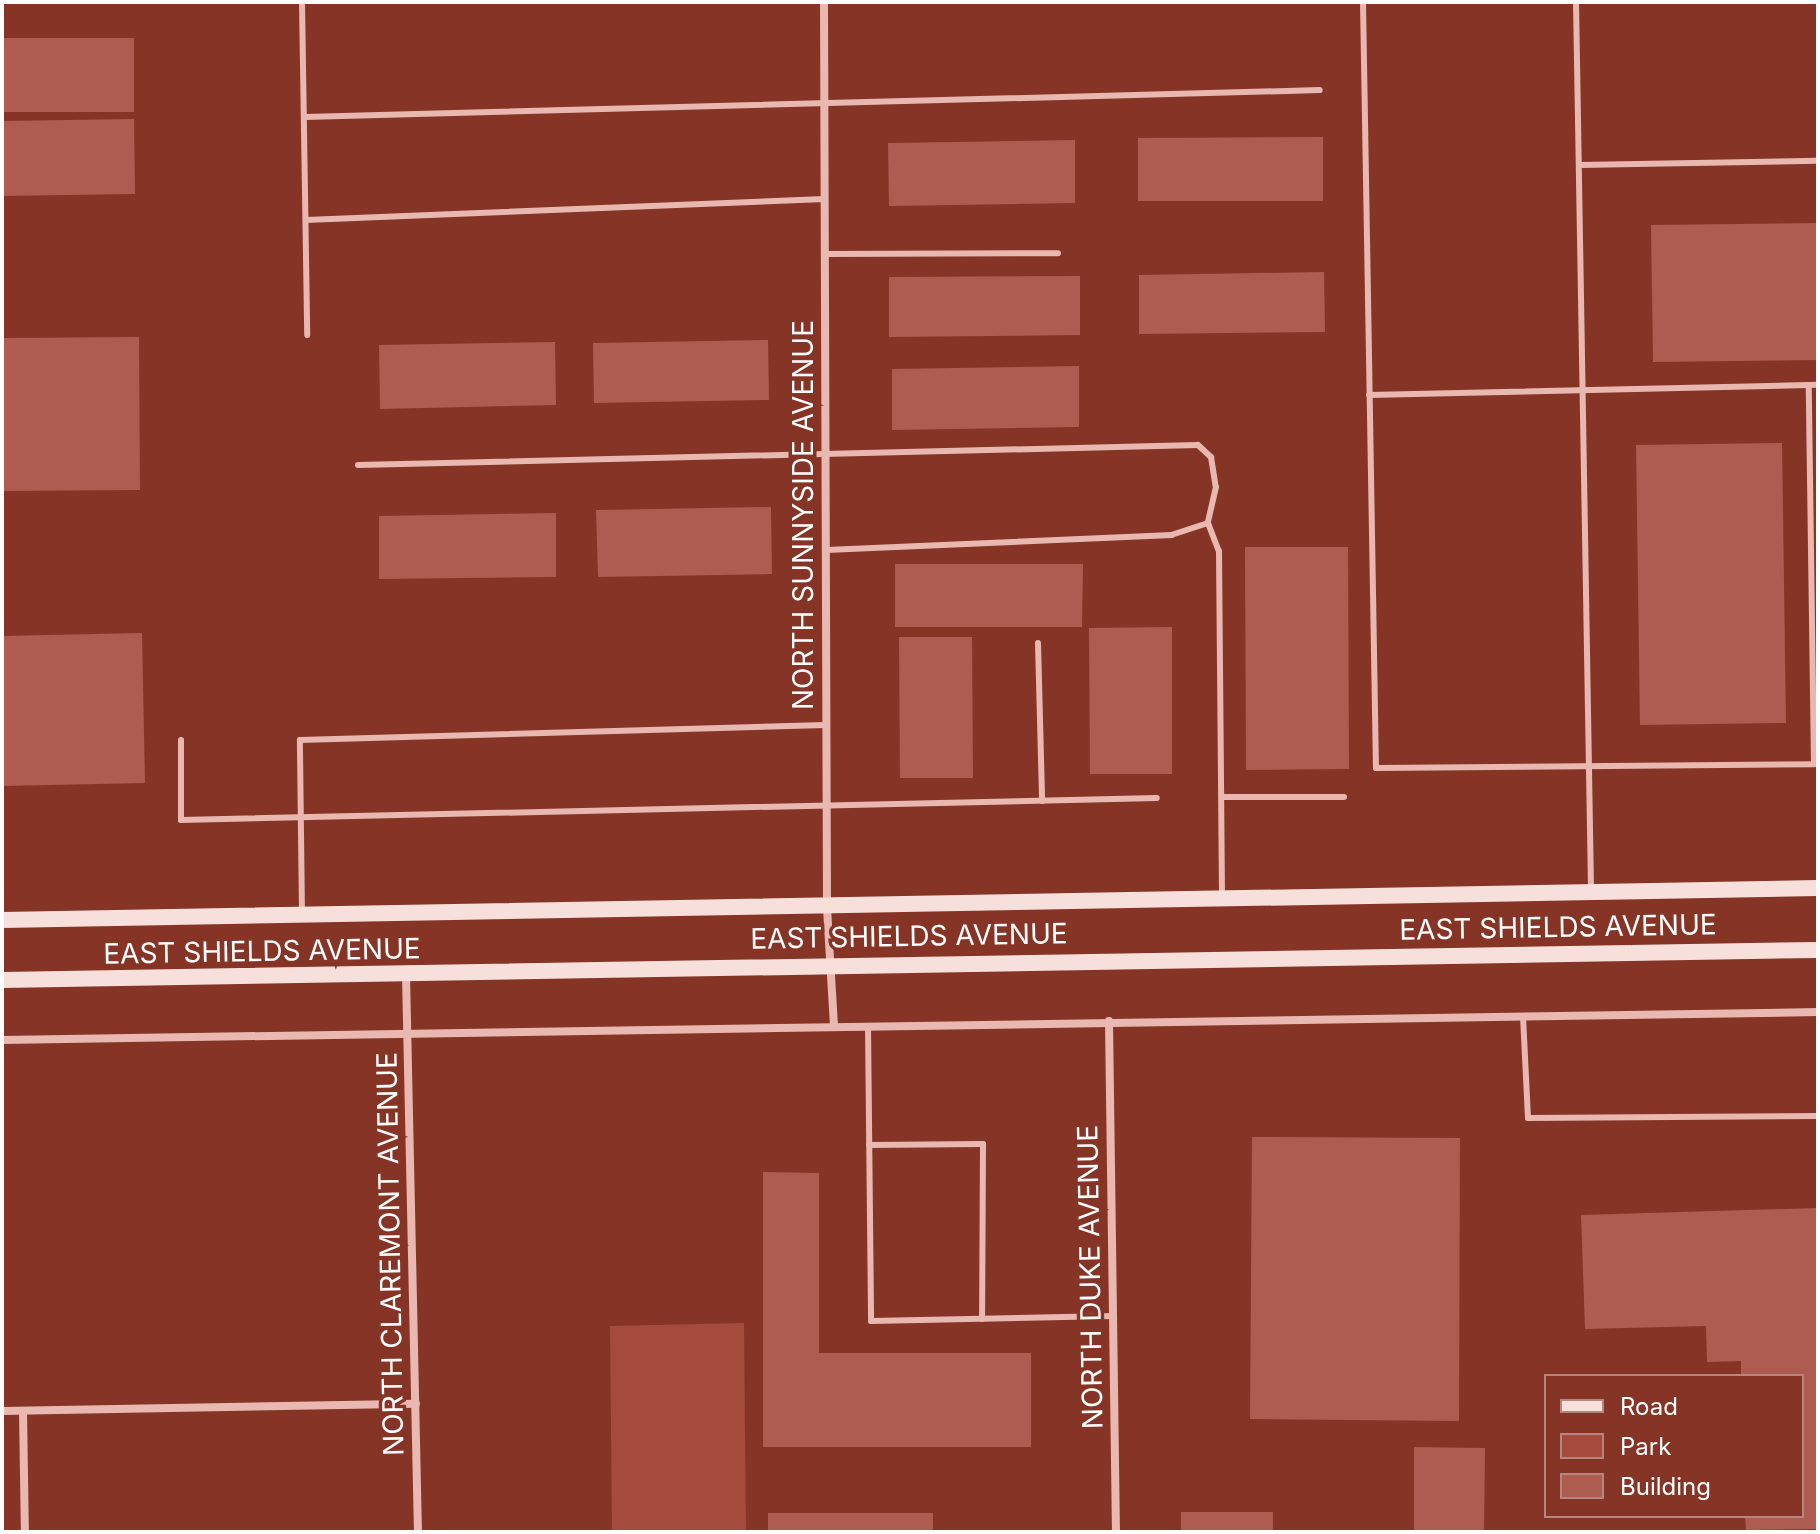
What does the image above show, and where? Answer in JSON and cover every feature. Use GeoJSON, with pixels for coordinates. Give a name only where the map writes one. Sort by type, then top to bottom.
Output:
{"type":"FeatureCollection","features":[{"type":"Feature","properties":{"kind":"main road","name":"EAST SHIELDS AVENUE"},"geometry":{"type":"LineString","coordinates":[[2,920],[827,908],[1818,888]]}},
{"type":"Feature","properties":{"kind":"main road","name":"EAST SHIELDS AVENUE"},"geometry":{"type":"LineString","coordinates":[[2,980],[406,975],[830,963],[1818,950]]}},
{"type":"Feature","properties":{"kind":"street","name":"NORTH SUNNYSIDE AVENUE"},"geometry":{"type":"LineString","coordinates":[[824,2],[827,908],[834,1027]]}},
{"type":"Feature","properties":{"kind":"street","name":"NORTH CLAREMONT AVENUE"},"geometry":{"type":"LineString","coordinates":[[406,975],[418,1532]]}},
{"type":"Feature","properties":{"kind":"street"},"geometry":{"type":"LineString","coordinates":[[2,1040],[406,1037],[1109,1021],[1818,1012]]}},
{"type":"Feature","properties":{"kind":"street","name":"NORTH DUKE AVENUE"},"geometry":{"type":"LineString","coordinates":[[1109,1021],[1116,1532]]}},
{"type":"Feature","properties":{"kind":"street"},"geometry":{"type":"LineString","coordinates":[[2,1411],[416,1404]]}},
{"type":"Feature","properties":{"kind":"street"},"geometry":{"type":"LineString","coordinates":[[23,1411],[25,1532]]}},
{"type":"Feature","properties":{"kind":"lane"},"geometry":{"type":"LineString","coordinates":[[302,2],[307,335]]}},
{"type":"Feature","properties":{"kind":"lane"},"geometry":{"type":"LineString","coordinates":[[1363,2],[1376,768],[1816,767],[1809,386]]}},
{"type":"Feature","properties":{"kind":"lane"},"geometry":{"type":"LineString","coordinates":[[1576,2],[1591,893]]}},
{"type":"Feature","properties":{"kind":"lane"},"geometry":{"type":"LineString","coordinates":[[305,117],[824,100],[1320,90]]}},
{"type":"Feature","properties":{"kind":"lane"},"geometry":{"type":"LineString","coordinates":[[1579,165],[1818,161]]}},
{"type":"Feature","properties":{"kind":"lane"},"geometry":{"type":"LineString","coordinates":[[306,220],[825,199]]}},
{"type":"Feature","properties":{"kind":"lane"},"geometry":{"type":"LineString","coordinates":[[824,254],[1058,253]]}},
{"type":"Feature","properties":{"kind":"lane"},"geometry":{"type":"LineString","coordinates":[[1369,395],[1818,385]]}},
{"type":"Feature","properties":{"kind":"lane"},"geometry":{"type":"LineString","coordinates":[[358,465],[825,449],[1198,445],[1211,457],[1216,487],[1208,523],[1219,551],[1222,900]]}},
{"type":"Feature","properties":{"kind":"lane"},"geometry":{"type":"LineString","coordinates":[[826,550],[1172,535],[1208,523]]}},
{"type":"Feature","properties":{"kind":"lane"},"geometry":{"type":"LineString","coordinates":[[1038,643],[1042,801]]}},
{"type":"Feature","properties":{"kind":"lane"},"geometry":{"type":"LineString","coordinates":[[302,915],[300,740],[826,725]]}},
{"type":"Feature","properties":{"kind":"lane"},"geometry":{"type":"LineString","coordinates":[[181,740],[181,820],[1157,798]]}},
{"type":"Feature","properties":{"kind":"lane"},"geometry":{"type":"LineString","coordinates":[[1223,797],[1344,797]]}},
{"type":"Feature","properties":{"kind":"lane"},"geometry":{"type":"LineString","coordinates":[[1523,1016],[1528,1118],[1818,1116]]}},
{"type":"Feature","properties":{"kind":"lane"},"geometry":{"type":"LineString","coordinates":[[868,1026],[871,1321],[1113,1316]]}},
{"type":"Feature","properties":{"kind":"lane"},"geometry":{"type":"LineString","coordinates":[[869,1145],[983,1144],[982,1319]]}},
{"type":"Feature","properties":{"kind":"green space"},"geometry":{"type":"Polygon","coordinates":[[[744,1323],[746,1532],[612,1532],[610,1326],[744,1323]]]}},
{"type":"Feature","properties":{"kind":"building"},"geometry":{"type":"Polygon","coordinates":[[[2,38],[134,38],[134,112],[2,112],[2,38]]]}},
{"type":"Feature","properties":{"kind":"building"},"geometry":{"type":"Polygon","coordinates":[[[134,119],[135,194],[2,196],[2,121],[134,119]]]}},
{"type":"Feature","properties":{"kind":"building"},"geometry":{"type":"Polygon","coordinates":[[[1323,137],[1323,201],[1138,201],[1138,138],[1323,137]]]}},
{"type":"Feature","properties":{"kind":"building"},"geometry":{"type":"Polygon","coordinates":[[[1075,140],[1075,203],[889,206],[888,143],[1075,140]]]}},
{"type":"Feature","properties":{"kind":"building"},"geometry":{"type":"Polygon","coordinates":[[[1818,223],[1818,360],[1653,362],[1651,225],[1818,223]]]}},
{"type":"Feature","properties":{"kind":"building"},"geometry":{"type":"Polygon","coordinates":[[[1324,272],[1325,332],[1139,334],[1139,275],[1324,272]]]}},
{"type":"Feature","properties":{"kind":"building"},"geometry":{"type":"Polygon","coordinates":[[[1080,276],[1080,335],[889,337],[889,277],[1080,276]]]}},
{"type":"Feature","properties":{"kind":"building"},"geometry":{"type":"Polygon","coordinates":[[[139,337],[140,490],[2,491],[2,338],[139,337]]]}},
{"type":"Feature","properties":{"kind":"building"},"geometry":{"type":"Polygon","coordinates":[[[768,340],[769,400],[594,403],[593,343],[768,340]]]}},
{"type":"Feature","properties":{"kind":"building"},"geometry":{"type":"Polygon","coordinates":[[[555,342],[556,405],[380,409],[379,345],[555,342]]]}},
{"type":"Feature","properties":{"kind":"building"},"geometry":{"type":"Polygon","coordinates":[[[1079,366],[1079,427],[892,430],[892,369],[1079,366]]]}},
{"type":"Feature","properties":{"kind":"building"},"geometry":{"type":"Polygon","coordinates":[[[1782,443],[1786,723],[1640,725],[1636,445],[1782,443]]]}},
{"type":"Feature","properties":{"kind":"building"},"geometry":{"type":"Polygon","coordinates":[[[771,507],[772,574],[598,577],[596,510],[771,507]]]}},
{"type":"Feature","properties":{"kind":"building"},"geometry":{"type":"Polygon","coordinates":[[[556,513],[556,577],[379,579],[379,516],[556,513]]]}},
{"type":"Feature","properties":{"kind":"building"},"geometry":{"type":"Polygon","coordinates":[[[1245,547],[1348,547],[1349,769],[1246,770],[1245,547]]]}},
{"type":"Feature","properties":{"kind":"building"},"geometry":{"type":"Polygon","coordinates":[[[895,564],[1083,564],[1082,627],[895,627],[895,564]]]}},
{"type":"Feature","properties":{"kind":"building"},"geometry":{"type":"Polygon","coordinates":[[[1172,627],[1172,774],[1090,774],[1089,628],[1172,627]]]}},
{"type":"Feature","properties":{"kind":"building"},"geometry":{"type":"Polygon","coordinates":[[[142,633],[145,783],[2,786],[2,636],[142,633]]]}},
{"type":"Feature","properties":{"kind":"building"},"geometry":{"type":"Polygon","coordinates":[[[899,637],[972,637],[973,778],[900,778],[899,637]]]}},
{"type":"Feature","properties":{"kind":"building"},"geometry":{"type":"Polygon","coordinates":[[[1252,1137],[1460,1138],[1459,1421],[1250,1419],[1252,1137]]]}},
{"type":"Feature","properties":{"kind":"building"},"geometry":{"type":"Polygon","coordinates":[[[763,1172],[819,1173],[819,1353],[1031,1353],[1031,1447],[763,1447],[763,1172]]]}},
{"type":"Feature","properties":{"kind":"building"},"geometry":{"type":"Polygon","coordinates":[[[1818,1208],[1818,1529],[1746,1530],[1745,1518],[1804,1518],[1804,1374],[1741,1374],[1741,1361],[1707,1362],[1706,1326],[1585,1329],[1581,1215],[1818,1208]]]}},
{"type":"Feature","properties":{"kind":"building"},"geometry":{"type":"Polygon","coordinates":[[[1414,1447],[1485,1448],[1484,1532],[1414,1532],[1414,1447]]]}},
{"type":"Feature","properties":{"kind":"building"},"geometry":{"type":"Polygon","coordinates":[[[1181,1512],[1273,1512],[1273,1532],[1181,1532],[1181,1512]]]}},
{"type":"Feature","properties":{"kind":"building"},"geometry":{"type":"Polygon","coordinates":[[[768,1513],[933,1513],[933,1532],[768,1532],[768,1513]]]}}]}
